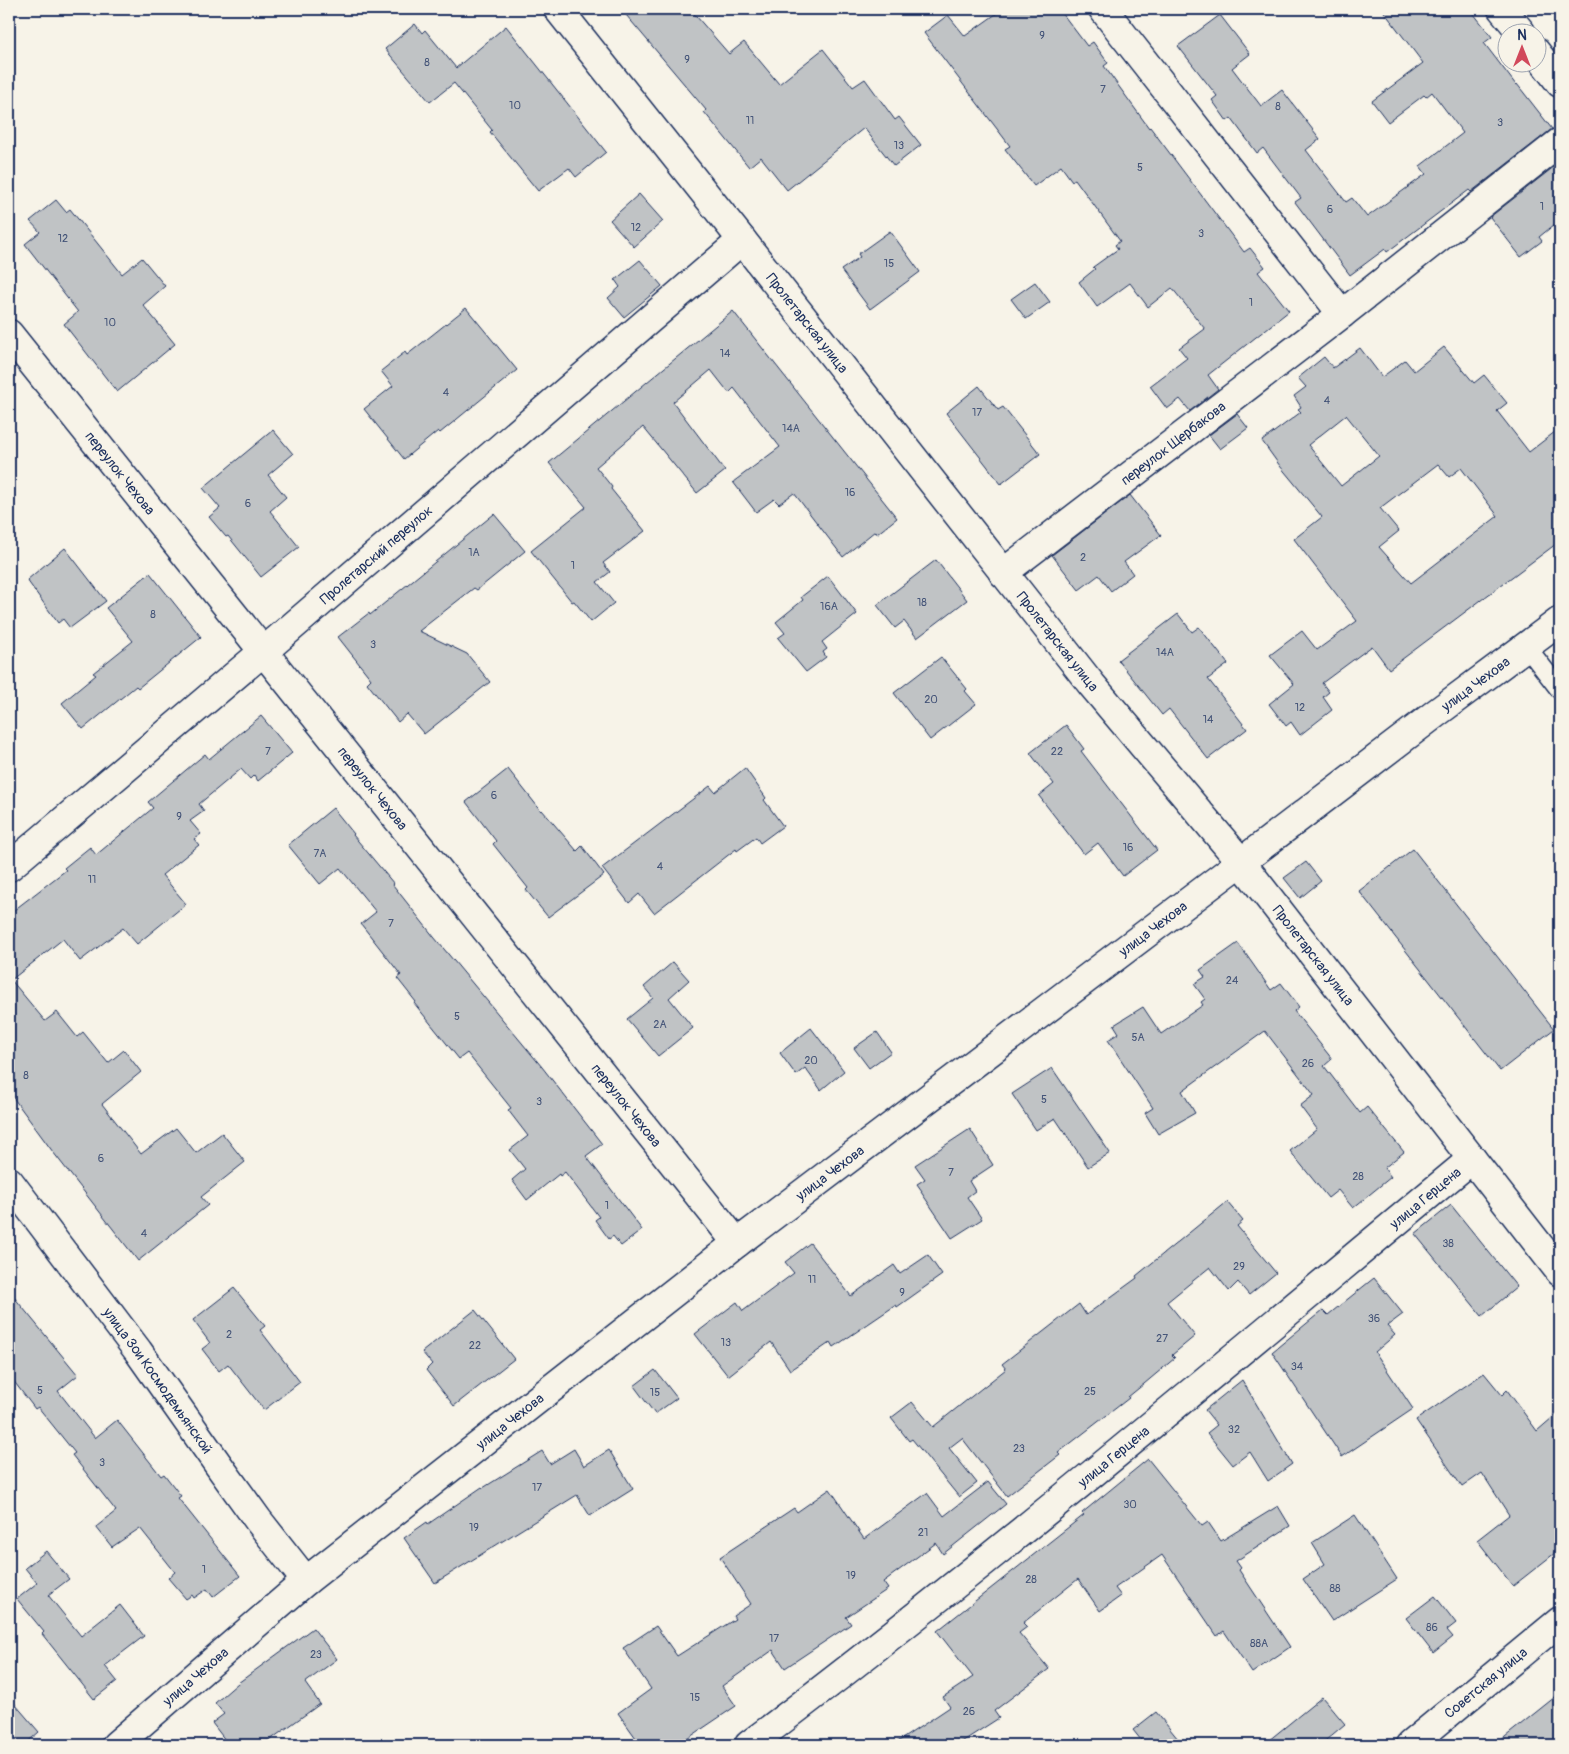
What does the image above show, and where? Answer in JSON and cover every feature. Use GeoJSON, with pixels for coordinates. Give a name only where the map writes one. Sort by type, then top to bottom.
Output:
{"type":"FeatureCollection","features":[{"type":"Feature","properties":{"kind":"street","name":"Пролетарская улица"},"geometry":{"type":"LineString","coordinates":[[558,9],[1092,685],[1241,862],[1560,1272]]}},
{"type":"Feature","properties":{"kind":"street"},"geometry":{"type":"LineString","coordinates":[[1103,9],[1342,314]]}},
{"type":"Feature","properties":{"kind":"street"},"geometry":{"type":"LineString","coordinates":[[1502,9],[1513,22]]}},
{"type":"Feature","properties":{"kind":"street"},"geometry":{"type":"LineString","coordinates":[[1546,65],[1560,83]]}},
{"type":"Feature","properties":{"kind":"street","name":"переулок Щербакова"},"geometry":{"type":"LineString","coordinates":[[1003,573],[1342,314],[1560,142]]}},
{"type":"Feature","properties":{"kind":"street","name":"Пролетарский переулок"},"geometry":{"type":"LineString","coordinates":[[9,867],[264,651],[742,240]]}},
{"type":"Feature","properties":{"kind":"street","name":"переулок Чехова"},"geometry":{"type":"LineString","coordinates":[[9,334],[737,1244]]}},
{"type":"Feature","properties":{"kind":"street","name":"улица Чехова"},"geometry":{"type":"LineString","coordinates":[[116,1745],[306,1581],[737,1244],[1560,621]]}},
{"type":"Feature","properties":{"kind":"street","name":"улица Герцена"},"geometry":{"type":"LineString","coordinates":[[749,1745],[850,1669],[1067,1495],[1472,1158]]}},
{"type":"Feature","properties":{"kind":"street","name":"улица Зои Космодемьянской"},"geometry":{"type":"LineString","coordinates":[[9,1181],[138,1351],[252,1513],[306,1581]]}},
{"type":"Feature","properties":{"kind":"street","name":"Советская улица"},"geometry":{"type":"LineString","coordinates":[[1410,1745],[1560,1621]]}},
{"type":"Feature","properties":{"kind":"lane"},"geometry":{"type":"LineString","coordinates":[[1526,646],[1560,690]]}},
{"type":"Feature","properties":{"kind":"building"},"geometry":{"type":"Polygon","coordinates":[[[621,9],[690,9],[729,54],[744,42],[779,84],[823,49],[853,87],[865,79],[895,120],[899,117],[921,145],[894,166],[864,128],[787,190],[761,157],[749,167],[704,112],[706,110],[621,9]]]}},
{"type":"Feature","properties":{"kind":"building"},"geometry":{"type":"Polygon","coordinates":[[[1003,9],[1059,9],[1087,46],[1093,42],[1108,63],[1104,66],[1149,128],[1244,252],[1250,248],[1265,267],[1258,272],[1289,311],[1208,375],[1218,389],[1190,411],[1180,399],[1167,409],[1150,386],[1187,358],[1179,348],[1205,329],[1172,288],[1148,307],[1130,283],[1097,307],[1079,282],[1095,269],[1093,267],[1118,249],[1115,245],[1120,241],[1075,179],[1072,181],[1061,166],[1034,186],[1005,149],[1010,146],[924,33],[948,15],[965,36],[1003,9]]]}},
{"type":"Feature","properties":{"kind":"building"},"geometry":{"type":"Polygon","coordinates":[[[1382,9],[1470,9],[1492,37],[1484,43],[1496,59],[1496,72],[1506,72],[1552,129],[1471,192],[1469,190],[1387,252],[1385,249],[1350,275],[1295,202],[1301,198],[1263,148],[1257,153],[1231,118],[1227,121],[1212,100],[1217,96],[1178,46],[1220,15],[1250,54],[1232,68],[1261,106],[1282,90],[1320,139],[1306,150],[1346,202],[1352,198],[1367,217],[1426,174],[1420,166],[1463,133],[1432,92],[1426,97],[1424,95],[1388,122],[1372,101],[1423,63],[1382,9]]]}},
{"type":"Feature","properties":{"kind":"building"},"geometry":{"type":"Polygon","coordinates":[[[415,24],[422,33],[425,30],[456,68],[506,26],[606,152],[576,177],[569,168],[538,191],[490,132],[492,130],[454,83],[430,102],[385,49],[415,24]]]}},
{"type":"Feature","properties":{"kind":"building"},"geometry":{"type":"Polygon","coordinates":[[[1560,162],[1560,220],[1539,237],[1542,241],[1521,257],[1490,217],[1560,162]]]}},
{"type":"Feature","properties":{"kind":"building"},"geometry":{"type":"Polygon","coordinates":[[[639,194],[663,221],[634,247],[610,220],[639,194]]]}},
{"type":"Feature","properties":{"kind":"building"},"geometry":{"type":"Polygon","coordinates":[[[56,200],[66,212],[70,209],[122,274],[142,258],[165,286],[143,305],[175,344],[117,392],[64,324],[78,312],[25,244],[40,232],[30,221],[56,200]]]}},
{"type":"Feature","properties":{"kind":"building"},"geometry":{"type":"Polygon","coordinates":[[[890,231],[920,272],[870,309],[841,270],[860,257],[858,254],[890,231]]]}},
{"type":"Feature","properties":{"kind":"building"},"geometry":{"type":"Polygon","coordinates":[[[640,260],[662,286],[624,317],[608,298],[620,287],[615,280],[640,260]]]}},
{"type":"Feature","properties":{"kind":"building"},"geometry":{"type":"Polygon","coordinates":[[[1035,282],[1050,302],[1026,319],[1011,299],[1035,282]]]}},
{"type":"Feature","properties":{"kind":"building"},"geometry":{"type":"Polygon","coordinates":[[[466,308],[517,370],[440,433],[438,431],[404,459],[364,409],[393,386],[381,371],[405,352],[407,355],[466,308]]]}},
{"type":"Feature","properties":{"kind":"building"},"geometry":{"type":"Polygon","coordinates":[[[733,311],[897,518],[877,534],[875,531],[843,557],[794,493],[779,504],[774,499],[756,512],[733,482],[780,447],[734,388],[729,393],[711,370],[673,402],[725,471],[697,493],[643,427],[596,467],[645,531],[603,563],[610,572],[597,582],[614,603],[591,622],[574,601],[572,602],[531,551],[586,507],[549,463],[733,311]]]}},
{"type":"Feature","properties":{"kind":"building"},"geometry":{"type":"Polygon","coordinates":[[[1444,347],[1474,383],[1484,375],[1507,403],[1497,411],[1529,452],[1560,428],[1560,541],[1389,669],[1372,646],[1322,683],[1329,692],[1323,697],[1332,710],[1300,735],[1291,722],[1286,726],[1269,704],[1294,684],[1270,655],[1302,631],[1317,650],[1357,621],[1294,539],[1322,517],[1262,441],[1301,412],[1298,409],[1301,407],[1294,396],[1306,387],[1298,378],[1324,357],[1333,368],[1360,348],[1382,377],[1405,360],[1414,371],[1444,347]],[[1346,415],[1308,445],[1341,486],[1379,456],[1346,415]],[[1438,464],[1380,508],[1399,531],[1379,547],[1411,583],[1498,516],[1461,468],[1449,477],[1438,464]]]}},
{"type":"Feature","properties":{"kind":"building"},"geometry":{"type":"Polygon","coordinates":[[[979,386],[998,410],[1003,407],[1040,454],[1001,484],[946,413],[979,386]]]}},
{"type":"Feature","properties":{"kind":"building"},"geometry":{"type":"Polygon","coordinates":[[[1237,414],[1248,428],[1220,449],[1209,435],[1237,414]]]}},
{"type":"Feature","properties":{"kind":"building"},"geometry":{"type":"Polygon","coordinates":[[[273,430],[293,454],[268,475],[286,497],[270,511],[299,547],[261,577],[228,536],[226,537],[209,517],[220,508],[203,488],[273,430]]]}},
{"type":"Feature","properties":{"kind":"building"},"geometry":{"type":"Polygon","coordinates":[[[1130,495],[1161,535],[1124,562],[1133,574],[1111,591],[1099,575],[1079,590],[1052,555],[1130,495]]]}},
{"type":"Feature","properties":{"kind":"building"},"geometry":{"type":"Polygon","coordinates":[[[494,514],[525,551],[477,590],[474,588],[419,631],[467,654],[490,682],[424,734],[407,714],[398,722],[367,683],[371,679],[338,637],[369,613],[370,615],[494,514]]]}},
{"type":"Feature","properties":{"kind":"building"},"geometry":{"type":"Polygon","coordinates":[[[65,548],[106,601],[70,628],[63,619],[58,623],[27,580],[65,548]]]}},
{"type":"Feature","properties":{"kind":"building"},"geometry":{"type":"Polygon","coordinates":[[[936,560],[967,600],[917,638],[904,621],[895,628],[877,605],[936,560]]]}},
{"type":"Feature","properties":{"kind":"building"},"geometry":{"type":"Polygon","coordinates":[[[150,573],[201,637],[83,729],[62,703],[96,675],[93,673],[133,641],[106,608],[150,573]]]}},
{"type":"Feature","properties":{"kind":"building"},"geometry":{"type":"Polygon","coordinates":[[[828,576],[857,614],[822,642],[827,649],[823,652],[826,657],[806,672],[778,638],[785,633],[776,622],[803,600],[801,597],[828,576]]]}},
{"type":"Feature","properties":{"kind":"building"},"geometry":{"type":"Polygon","coordinates":[[[1178,614],[1192,632],[1199,627],[1228,664],[1208,679],[1247,729],[1208,759],[1169,709],[1162,715],[1118,660],[1178,614]]]}},
{"type":"Feature","properties":{"kind":"building"},"geometry":{"type":"Polygon","coordinates":[[[941,657],[967,689],[965,691],[976,704],[930,740],[894,693],[941,657]]]}},
{"type":"Feature","properties":{"kind":"building"},"geometry":{"type":"Polygon","coordinates":[[[261,716],[292,753],[258,781],[254,775],[250,779],[241,769],[199,804],[204,811],[190,821],[201,834],[194,839],[199,845],[162,875],[186,904],[137,944],[123,928],[80,961],[63,939],[11,980],[45,1021],[57,1012],[77,1037],[83,1032],[108,1063],[124,1050],[141,1072],[102,1104],[141,1154],[176,1128],[196,1153],[222,1133],[245,1162],[201,1197],[208,1205],[138,1261],[9,1092],[9,914],[66,870],[64,868],[90,847],[96,855],[153,808],[148,802],[205,754],[209,759],[261,716]]]}},
{"type":"Feature","properties":{"kind":"building"},"geometry":{"type":"Polygon","coordinates":[[[1066,725],[1084,749],[1081,751],[1157,850],[1123,876],[1098,843],[1084,854],[1039,796],[1054,784],[1030,753],[1066,725]]]}},
{"type":"Feature","properties":{"kind":"building"},"geometry":{"type":"Polygon","coordinates":[[[745,768],[766,798],[764,800],[783,826],[760,843],[756,837],[737,851],[736,849],[654,913],[639,894],[629,903],[602,868],[710,786],[715,792],[745,768]]]}},
{"type":"Feature","properties":{"kind":"building"},"geometry":{"type":"Polygon","coordinates":[[[508,769],[541,811],[577,851],[582,846],[604,875],[548,917],[493,844],[496,841],[466,802],[508,769]]]}},
{"type":"Feature","properties":{"kind":"building"},"geometry":{"type":"Polygon","coordinates":[[[333,808],[434,937],[542,1067],[602,1144],[586,1156],[642,1230],[621,1246],[613,1236],[609,1239],[595,1220],[599,1217],[565,1172],[560,1176],[559,1174],[527,1200],[512,1180],[525,1169],[510,1150],[528,1136],[508,1110],[511,1108],[467,1053],[459,1059],[414,1003],[416,1002],[397,978],[401,975],[361,924],[376,912],[340,868],[320,884],[288,845],[333,808]]]}},
{"type":"Feature","properties":{"kind":"building"},"geometry":{"type":"Polygon","coordinates":[[[1413,849],[1554,1029],[1500,1071],[1359,891],[1413,849]]]}},
{"type":"Feature","properties":{"kind":"building"},"geometry":{"type":"Polygon","coordinates":[[[1306,862],[1321,881],[1300,898],[1284,878],[1306,862]]]}},
{"type":"Feature","properties":{"kind":"building"},"geometry":{"type":"Polygon","coordinates":[[[1238,943],[1271,990],[1281,983],[1299,1007],[1294,1011],[1332,1059],[1324,1066],[1360,1113],[1367,1107],[1404,1152],[1384,1168],[1391,1177],[1353,1208],[1338,1190],[1328,1198],[1290,1151],[1317,1129],[1300,1106],[1314,1095],[1265,1031],[1182,1091],[1195,1113],[1158,1134],[1145,1113],[1153,1108],[1108,1040],[1119,1033],[1114,1025],[1143,1007],[1161,1034],[1203,1005],[1201,1002],[1205,999],[1194,984],[1205,977],[1200,970],[1238,943]]]}},
{"type":"Feature","properties":{"kind":"building"},"geometry":{"type":"Polygon","coordinates":[[[673,962],[689,980],[669,998],[693,1028],[658,1056],[627,1019],[653,998],[644,987],[673,962]]]}},
{"type":"Feature","properties":{"kind":"building"},"geometry":{"type":"Polygon","coordinates":[[[811,1028],[844,1071],[821,1090],[805,1068],[796,1075],[780,1053],[811,1028]]]}},
{"type":"Feature","properties":{"kind":"building"},"geometry":{"type":"Polygon","coordinates":[[[877,1032],[891,1052],[869,1068],[854,1048],[877,1032]]]}},
{"type":"Feature","properties":{"kind":"building"},"geometry":{"type":"Polygon","coordinates":[[[1052,1068],[1110,1153],[1088,1167],[1055,1118],[1036,1130],[1012,1094],[1052,1068]]]}},
{"type":"Feature","properties":{"kind":"building"},"geometry":{"type":"Polygon","coordinates":[[[970,1129],[993,1165],[969,1181],[975,1191],[967,1197],[982,1219],[952,1238],[921,1192],[917,1184],[925,1179],[915,1165],[970,1129]]]}},
{"type":"Feature","properties":{"kind":"building"},"geometry":{"type":"Polygon","coordinates":[[[1227,1202],[1243,1221],[1237,1226],[1276,1273],[1249,1295],[1238,1282],[1229,1291],[1210,1267],[1167,1302],[1195,1336],[1172,1355],[1175,1358],[1129,1398],[1058,1453],[1060,1455],[1007,1496],[962,1438],[949,1448],[977,1483],[959,1497],[912,1439],[909,1441],[891,1418],[912,1402],[933,1427],[1006,1369],[1002,1364],[1079,1304],[1086,1315],[1137,1278],[1136,1276],[1227,1202]]]}},
{"type":"Feature","properties":{"kind":"building"},"geometry":{"type":"Polygon","coordinates":[[[1451,1205],[1517,1287],[1482,1316],[1415,1234],[1451,1205]]]}},
{"type":"Feature","properties":{"kind":"building"},"geometry":{"type":"Polygon","coordinates":[[[810,1243],[851,1296],[894,1265],[900,1274],[928,1255],[942,1275],[897,1307],[896,1305],[834,1347],[831,1342],[790,1370],[771,1342],[728,1376],[695,1334],[737,1302],[743,1311],[794,1273],[785,1262],[810,1243]]]}},
{"type":"Feature","properties":{"kind":"building"},"geometry":{"type":"Polygon","coordinates":[[[1374,1278],[1403,1314],[1387,1326],[1395,1335],[1375,1352],[1413,1409],[1342,1457],[1272,1352],[1323,1310],[1328,1315],[1374,1278]]]}},
{"type":"Feature","properties":{"kind":"building"},"geometry":{"type":"Polygon","coordinates":[[[234,1288],[265,1326],[260,1330],[300,1382],[264,1410],[228,1364],[219,1371],[202,1349],[210,1343],[193,1320],[234,1288]]]}},
{"type":"Feature","properties":{"kind":"building"},"geometry":{"type":"Polygon","coordinates":[[[9,1291],[78,1375],[58,1391],[95,1438],[117,1420],[161,1476],[164,1474],[181,1496],[178,1498],[240,1576],[213,1597],[207,1589],[194,1598],[192,1595],[186,1599],[168,1578],[175,1572],[140,1528],[112,1547],[96,1527],[116,1511],[72,1455],[75,1453],[38,1407],[35,1409],[9,1375],[9,1291]]]}},
{"type":"Feature","properties":{"kind":"building"},"geometry":{"type":"Polygon","coordinates":[[[475,1310],[514,1359],[454,1406],[426,1370],[432,1364],[422,1352],[475,1310]]]}},
{"type":"Feature","properties":{"kind":"building"},"geometry":{"type":"Polygon","coordinates":[[[655,1370],[677,1398],[655,1414],[634,1386],[655,1370]]]}},
{"type":"Feature","properties":{"kind":"building"},"geometry":{"type":"Polygon","coordinates":[[[1484,1373],[1502,1395],[1507,1390],[1537,1431],[1560,1411],[1560,1549],[1513,1586],[1477,1540],[1509,1515],[1482,1473],[1462,1487],[1416,1420],[1484,1373]]]}},
{"type":"Feature","properties":{"kind":"building"},"geometry":{"type":"Polygon","coordinates":[[[1242,1380],[1292,1464],[1268,1481],[1250,1452],[1233,1465],[1207,1433],[1217,1425],[1205,1410],[1242,1380]]]}},
{"type":"Feature","properties":{"kind":"building"},"geometry":{"type":"Polygon","coordinates":[[[574,1449],[584,1466],[609,1450],[633,1489],[590,1516],[577,1495],[435,1583],[404,1538],[482,1487],[542,1451],[550,1464],[574,1449]]]}},
{"type":"Feature","properties":{"kind":"building"},"geometry":{"type":"Polygon","coordinates":[[[1148,1459],[1202,1526],[1208,1522],[1221,1541],[1278,1506],[1290,1526],[1236,1561],[1241,1568],[1239,1570],[1290,1647],[1252,1673],[1224,1631],[1217,1636],[1162,1555],[1115,1588],[1121,1596],[1100,1611],[1078,1579],[1023,1623],[1027,1627],[1019,1633],[1049,1669],[994,1711],[999,1718],[957,1745],[893,1745],[950,1707],[943,1697],[973,1677],[937,1631],[1084,1515],[1082,1513],[1148,1459]]]}},
{"type":"Feature","properties":{"kind":"building"},"geometry":{"type":"Polygon","coordinates":[[[988,1482],[1006,1504],[943,1554],[936,1543],[883,1582],[888,1589],[846,1617],[851,1624],[785,1668],[773,1650],[722,1686],[736,1706],[678,1745],[641,1745],[618,1713],[651,1689],[623,1648],[656,1626],[677,1656],[735,1619],[733,1616],[751,1604],[720,1557],[794,1508],[797,1512],[830,1489],[864,1539],[927,1493],[944,1516],[988,1482]]]}},
{"type":"Feature","properties":{"kind":"building"},"geometry":{"type":"Polygon","coordinates":[[[1355,1515],[1397,1579],[1332,1621],[1303,1579],[1325,1564],[1312,1543],[1355,1515]]]}},
{"type":"Feature","properties":{"kind":"building"},"geometry":{"type":"Polygon","coordinates":[[[46,1551],[69,1579],[48,1595],[81,1636],[120,1605],[144,1636],[105,1666],[117,1681],[94,1699],[42,1634],[44,1632],[17,1599],[37,1583],[25,1568],[46,1551]]]}},
{"type":"Feature","properties":{"kind":"building"},"geometry":{"type":"Polygon","coordinates":[[[1435,1596],[1456,1623],[1447,1630],[1453,1637],[1433,1653],[1406,1618],[1435,1596]]]}},
{"type":"Feature","properties":{"kind":"building"},"geometry":{"type":"Polygon","coordinates":[[[313,1628],[337,1659],[305,1683],[320,1704],[263,1745],[229,1745],[212,1723],[224,1714],[215,1703],[238,1683],[313,1628]]]}},
{"type":"Feature","properties":{"kind":"building"},"geometry":{"type":"Polygon","coordinates":[[[1560,1693],[1560,1745],[1495,1745],[1560,1693]]]}},
{"type":"Feature","properties":{"kind":"building"},"geometry":{"type":"Polygon","coordinates":[[[9,1697],[39,1732],[24,1745],[9,1745],[9,1697]]]}},
{"type":"Feature","properties":{"kind":"building"},"geometry":{"type":"Polygon","coordinates":[[[1322,1697],[1345,1724],[1320,1745],[1263,1745],[1322,1697]]]}},
{"type":"Feature","properties":{"kind":"building"},"geometry":{"type":"Polygon","coordinates":[[[1156,1712],[1183,1745],[1145,1745],[1133,1730],[1156,1712]]]}}]}
